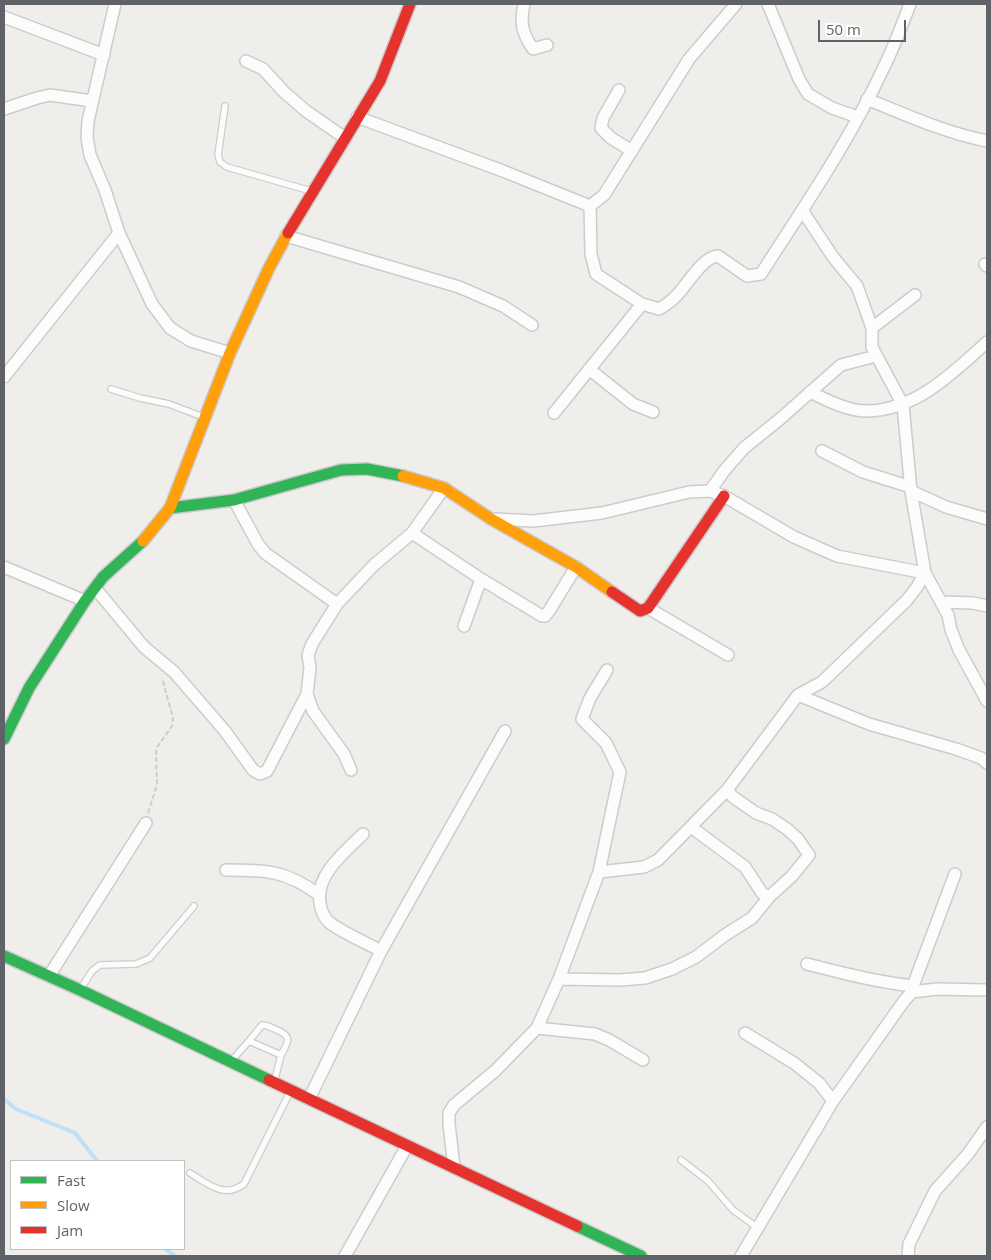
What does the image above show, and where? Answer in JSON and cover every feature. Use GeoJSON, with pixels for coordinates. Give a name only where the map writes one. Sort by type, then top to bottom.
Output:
{"type":"FeatureCollection","features":[{"type":"Feature","properties":{"kind":"street"},"geometry":{"type":"LineString","coordinates":[[115,4],[92,101],[86,137],[90,155],[105,190],[119,233],[152,304],[170,328],[191,341],[230,353]]}},
{"type":"Feature","properties":{"kind":"street"},"geometry":{"type":"LineString","coordinates":[[4,739],[38,672],[85,600],[103,577],[146,538],[170,508],[230,353],[269,268],[286,236],[380,81],[410,4]]}},
{"type":"Feature","properties":{"kind":"street"},"geometry":{"type":"LineString","coordinates":[[524,4],[522,26],[524,36],[533,49],[547,45]]}},
{"type":"Feature","properties":{"kind":"street"},"geometry":{"type":"LineString","coordinates":[[590,206],[604,195],[689,58],[736,4]]}},
{"type":"Feature","properties":{"kind":"street"},"geometry":{"type":"LineString","coordinates":[[768,4],[799,80],[808,94],[832,108],[858,117]]}},
{"type":"Feature","properties":{"kind":"street"},"geometry":{"type":"LineString","coordinates":[[590,206],[591,254],[596,274],[642,304],[659,309],[677,295],[707,260],[713,256],[718,256],[747,276],[761,274],[858,117],[884,67],[910,4]]}},
{"type":"Feature","properties":{"kind":"street"},"geometry":{"type":"LineString","coordinates":[[4,16],[104,55]]}},
{"type":"Feature","properties":{"kind":"street"},"geometry":{"type":"LineString","coordinates":[[246,61],[263,69],[306,112],[345,138]]}},
{"type":"Feature","properties":{"kind":"street"},"geometry":{"type":"LineString","coordinates":[[619,90],[603,118],[601,128],[611,138],[632,151]]}},
{"type":"Feature","properties":{"kind":"street"},"geometry":{"type":"LineString","coordinates":[[4,109],[50,95],[92,101]]}},
{"type":"Feature","properties":{"kind":"street"},"geometry":{"type":"LineString","coordinates":[[867,99],[924,122],[987,141]]}},
{"type":"Feature","properties":{"kind":"street"},"geometry":{"type":"LineString","coordinates":[[357,117],[504,171],[590,206]]}},
{"type":"Feature","properties":{"kind":"street"},"geometry":{"type":"LineString","coordinates":[[802,210],[833,257],[857,286],[872,328],[872,347],[903,405],[911,489],[925,574],[942,602],[959,650],[987,701]]}},
{"type":"Feature","properties":{"kind":"street"},"geometry":{"type":"LineString","coordinates":[[4,377],[8,365],[119,233]]}},
{"type":"Feature","properties":{"kind":"street"},"geometry":{"type":"LineString","coordinates":[[286,236],[459,287],[503,306],[532,325]]}},
{"type":"Feature","properties":{"kind":"street"},"geometry":{"type":"LineString","coordinates":[[872,328],[914,296]]}},
{"type":"Feature","properties":{"kind":"street"},"geometry":{"type":"LineString","coordinates":[[554,413],[642,304]]}},
{"type":"Feature","properties":{"kind":"street"},"geometry":{"type":"LineString","coordinates":[[810,392],[836,404],[867,411],[903,405],[946,380],[987,342]]}},
{"type":"Feature","properties":{"kind":"street"},"geometry":{"type":"LineString","coordinates":[[710,491],[744,448],[841,365],[876,356]]}},
{"type":"Feature","properties":{"kind":"street"},"geometry":{"type":"LineString","coordinates":[[589,369],[633,404],[653,412]]}},
{"type":"Feature","properties":{"kind":"street"},"geometry":{"type":"LineString","coordinates":[[822,451],[863,472],[911,489],[946,507],[987,519]]}},
{"type":"Feature","properties":{"kind":"street"},"geometry":{"type":"LineString","coordinates":[[170,508],[234,500],[341,470],[366,469],[396,474],[444,488],[491,519],[576,567],[640,611],[648,608],[724,496]]}},
{"type":"Feature","properties":{"kind":"street"},"geometry":{"type":"LineString","coordinates":[[95,588],[144,647],[174,672],[225,731],[253,770],[260,774],[267,772],[307,694],[310,668],[308,655],[312,644],[338,604],[374,565],[412,533],[444,488]]}},
{"type":"Feature","properties":{"kind":"street"},"geometry":{"type":"LineString","coordinates":[[491,519],[533,521],[602,512],[689,492],[710,491],[724,496],[794,537],[838,556],[925,574]]}},
{"type":"Feature","properties":{"kind":"street"},"geometry":{"type":"LineString","coordinates":[[234,500],[265,553],[338,604]]}},
{"type":"Feature","properties":{"kind":"street"},"geometry":{"type":"LineString","coordinates":[[412,533],[481,579],[542,616],[545,616],[549,611],[576,567]]}},
{"type":"Feature","properties":{"kind":"street"},"geometry":{"type":"LineString","coordinates":[[4,567],[85,600]]}},
{"type":"Feature","properties":{"kind":"street"},"geometry":{"type":"LineString","coordinates":[[599,872],[644,867],[658,860],[682,838],[727,790],[798,695],[822,682],[907,600],[925,574]]}},
{"type":"Feature","properties":{"kind":"street"},"geometry":{"type":"LineString","coordinates":[[464,626],[481,579]]}},
{"type":"Feature","properties":{"kind":"street"},"geometry":{"type":"LineString","coordinates":[[942,602],[973,603],[987,606]]}},
{"type":"Feature","properties":{"kind":"street"},"geometry":{"type":"LineString","coordinates":[[648,608],[728,654]]}},
{"type":"Feature","properties":{"kind":"street"},"geometry":{"type":"LineString","coordinates":[[454,1167],[449,1113],[454,1105],[495,1071],[537,1028],[559,979],[599,872],[620,772],[606,743],[582,720],[590,698],[607,670]]}},
{"type":"Feature","properties":{"kind":"street"},"geometry":{"type":"LineString","coordinates":[[307,694],[313,711],[344,754],[351,770]]}},
{"type":"Feature","properties":{"kind":"street"},"geometry":{"type":"LineString","coordinates":[[798,695],[869,724],[956,749],[981,758],[987,763]]}},
{"type":"Feature","properties":{"kind":"street"},"geometry":{"type":"LineString","coordinates":[[309,1099],[381,951],[505,731]]}},
{"type":"Feature","properties":{"kind":"street"},"geometry":{"type":"LineString","coordinates":[[559,979],[620,980],[645,978],[672,969],[696,957],[752,918],[769,897],[792,876],[810,855],[798,839],[772,819],[756,813],[734,798],[727,790]]}},
{"type":"Feature","properties":{"kind":"street"},"geometry":{"type":"LineString","coordinates":[[49,976],[146,823]]}},
{"type":"Feature","properties":{"kind":"street"},"geometry":{"type":"LineString","coordinates":[[691,827],[745,866],[762,893],[769,897]]}},
{"type":"Feature","properties":{"kind":"street"},"geometry":{"type":"LineString","coordinates":[[363,834],[338,860],[321,885],[318,894],[321,911],[329,922],[381,951]]}},
{"type":"Feature","properties":{"kind":"street"},"geometry":{"type":"LineString","coordinates":[[226,870],[264,870],[293,878],[318,894]]}},
{"type":"Feature","properties":{"kind":"street"},"geometry":{"type":"LineString","coordinates":[[741,1256],[833,1101],[913,989],[955,874]]}},
{"type":"Feature","properties":{"kind":"street"},"geometry":{"type":"LineString","coordinates":[[4,956],[80,990],[641,1256]]}},
{"type":"Feature","properties":{"kind":"street"},"geometry":{"type":"LineString","coordinates":[[807,964],[851,976],[913,989],[987,990]]}},
{"type":"Feature","properties":{"kind":"street"},"geometry":{"type":"LineString","coordinates":[[537,1028],[595,1034],[643,1060]]}},
{"type":"Feature","properties":{"kind":"street"},"geometry":{"type":"LineString","coordinates":[[745,1033],[794,1063],[819,1083],[833,1101]]}},
{"type":"Feature","properties":{"kind":"street"},"geometry":{"type":"LineString","coordinates":[[908,1256],[909,1244],[935,1191],[968,1154],[987,1127]]}},
{"type":"Feature","properties":{"kind":"street"},"geometry":{"type":"LineString","coordinates":[[345,1256],[406,1146]]}},
{"type":"Feature","properties":{"kind":"lane"},"geometry":{"type":"LineString","coordinates":[[225,106],[218,155],[220,162],[227,167],[313,191]]}},
{"type":"Feature","properties":{"kind":"lane"},"geometry":{"type":"LineString","coordinates":[[111,389],[169,404],[205,418]]}},
{"type":"Feature","properties":{"kind":"lane"},"geometry":{"type":"LineString","coordinates":[[80,990],[92,971],[100,965],[136,964],[150,958],[194,906]]}},
{"type":"Feature","properties":{"kind":"lane"},"geometry":{"type":"LineString","coordinates":[[230,1062],[262,1025],[286,1034],[288,1038],[281,1055],[274,1082]]}},
{"type":"Feature","properties":{"kind":"lane"},"geometry":{"type":"LineString","coordinates":[[249,1041],[281,1055]]}},
{"type":"Feature","properties":{"kind":"lane"},"geometry":{"type":"LineString","coordinates":[[190,1174],[223,1191],[238,1188],[244,1184],[291,1090]]}},
{"type":"Feature","properties":{"kind":"lane"},"geometry":{"type":"LineString","coordinates":[[681,1160],[712,1185],[734,1210],[758,1228]]}},
{"type":"Feature","properties":{"kind":"path"},"geometry":{"type":"LineString","coordinates":[[146,823],[157,786],[156,749],[172,726],[173,718],[155,656]]}},
{"type":"Feature","properties":{"kind":"waterway"},"geometry":{"type":"LineString","coordinates":[[4,1099],[16,1109],[75,1133],[96,1160]]}},
{"type":"Feature","properties":{"kind":"waterway"},"geometry":{"type":"LineString","coordinates":[[166,1250],[175,1256]]}},
{"type":"Feature","properties":{"kind":"traffic: fast"},"geometry":{"type":"LineString","coordinates":[[170,508],[234,500],[341,470],[367,469],[403,476]]}},
{"type":"Feature","properties":{"kind":"traffic: fast"},"geometry":{"type":"LineString","coordinates":[[4,739],[29,688],[85,601],[103,577],[143,541]]}},
{"type":"Feature","properties":{"kind":"traffic: fast"},"geometry":{"type":"LineString","coordinates":[[4,956],[269,1080]]}},
{"type":"Feature","properties":{"kind":"traffic: fast"},"geometry":{"type":"LineString","coordinates":[[577,1226],[641,1256]]}},
{"type":"Feature","properties":{"kind":"traffic: slow"},"geometry":{"type":"LineString","coordinates":[[143,541],[170,508],[230,353],[269,268],[288,233]]}},
{"type":"Feature","properties":{"kind":"traffic: slow"},"geometry":{"type":"LineString","coordinates":[[403,476],[444,488],[491,519],[576,567],[612,592]]}},
{"type":"Feature","properties":{"kind":"traffic: jam"},"geometry":{"type":"LineString","coordinates":[[288,233],[380,81],[410,4]]}},
{"type":"Feature","properties":{"kind":"traffic: jam"},"geometry":{"type":"LineString","coordinates":[[612,592],[640,611],[648,608],[724,496]]}},
{"type":"Feature","properties":{"kind":"traffic: jam"},"geometry":{"type":"LineString","coordinates":[[269,1080],[577,1226]]}}]}
